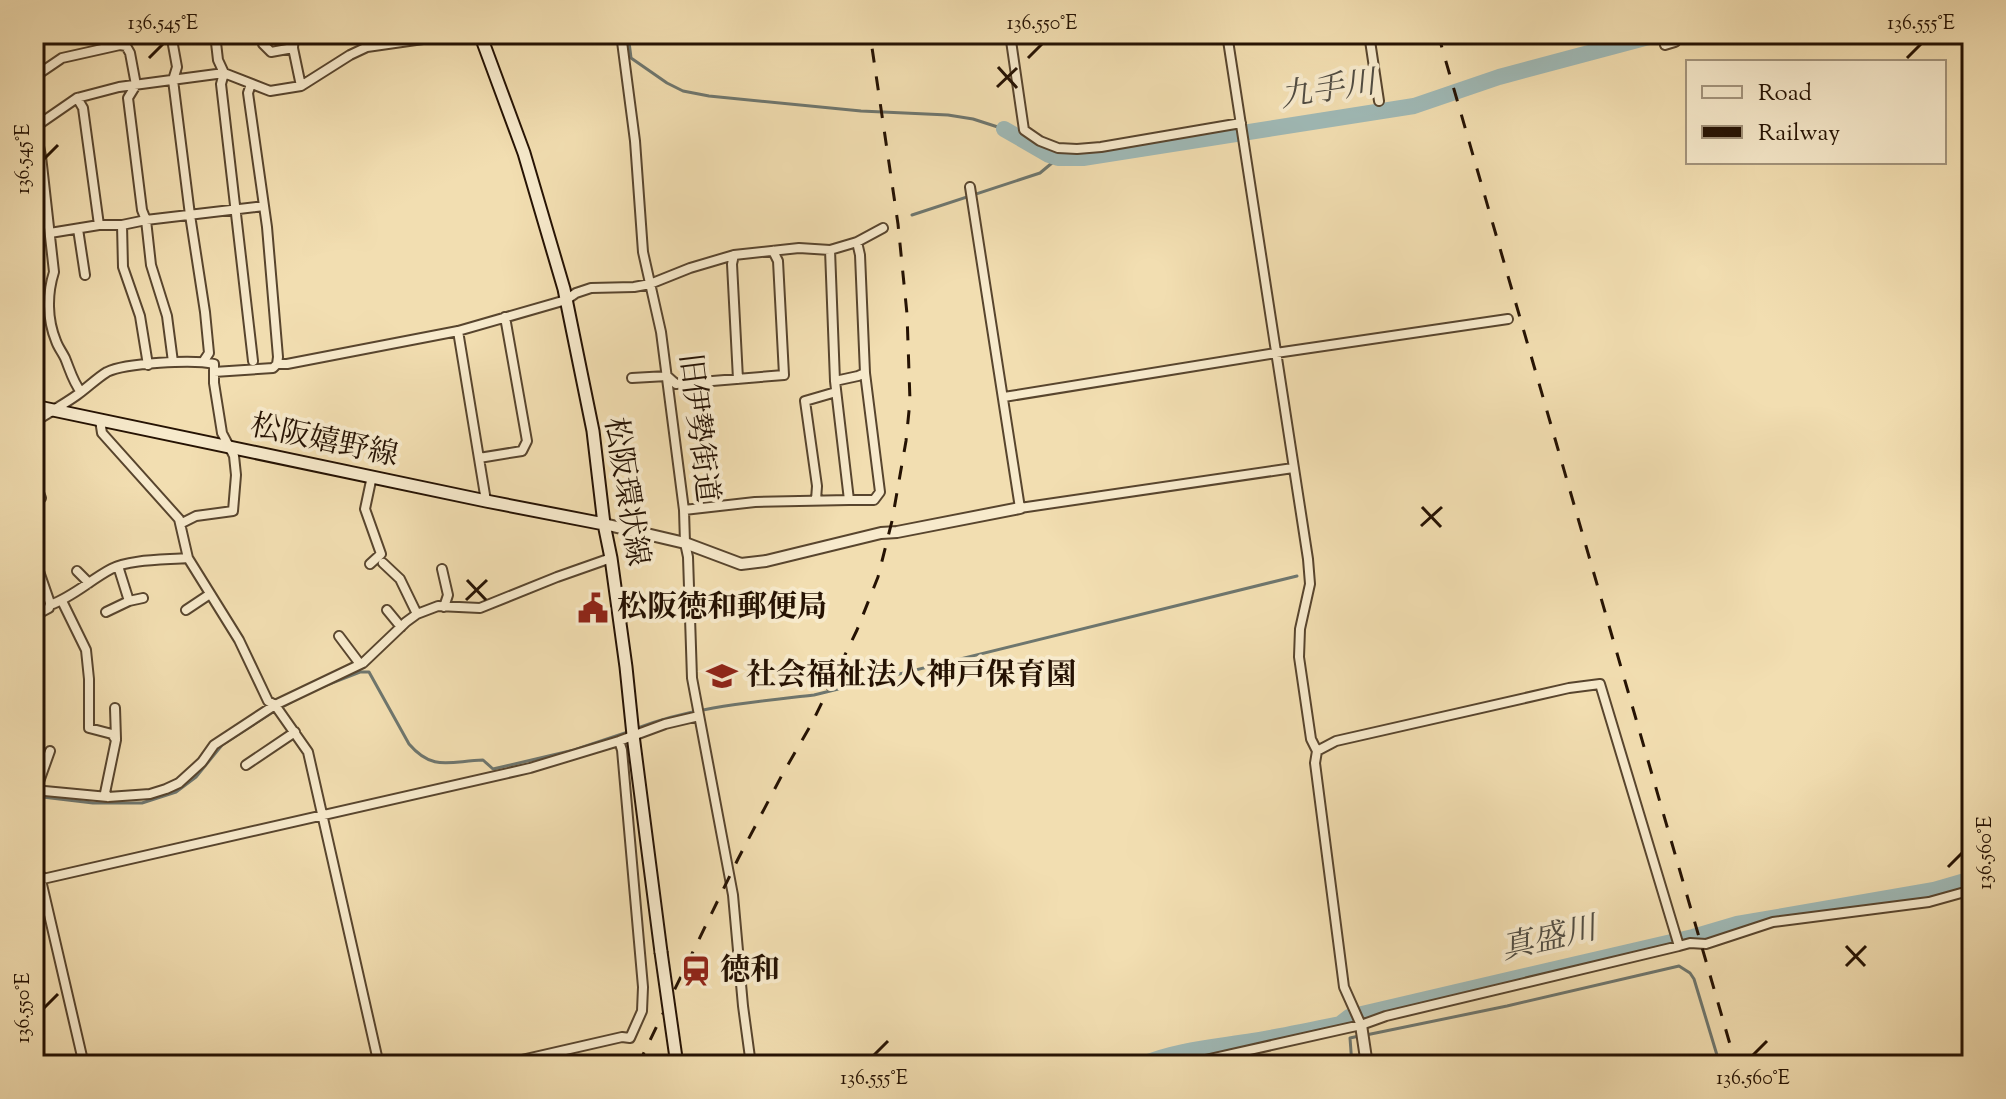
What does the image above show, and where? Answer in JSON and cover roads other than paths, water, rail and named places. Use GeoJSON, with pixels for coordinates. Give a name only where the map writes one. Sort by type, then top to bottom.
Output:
{"type":"FeatureCollection","features":[{"type":"Feature","properties":{"kind":"main road","name":"松阪環状線"},"geometry":{"type":"LineString","coordinates":[[480,34],[524,153],[566,300],[593,431],[677,1065]]}},
{"type":"Feature","properties":{"kind":"main road","name":"松阪嬉野線"},"geometry":{"type":"LineString","coordinates":[[34,406],[604,524]]}},
{"type":"Feature","properties":{"kind":"street"},"geometry":{"type":"LineString","coordinates":[[171,34],[177,67],[173,80],[208,339],[209,353],[203,362]]}},
{"type":"Feature","properties":{"kind":"street"},"geometry":{"type":"LineString","coordinates":[[215,34],[218,60],[224,73],[221,84],[253,361]]}},
{"type":"Feature","properties":{"kind":"street"},"geometry":{"type":"LineString","coordinates":[[261,34],[263,44],[271,52],[293,48]]}},
{"type":"Feature","properties":{"kind":"street"},"geometry":{"type":"LineString","coordinates":[[294,34],[293,48],[301,86]]}},
{"type":"Feature","properties":{"kind":"street"},"geometry":{"type":"LineString","coordinates":[[81,392],[56,341],[49,308],[54,272],[41,156],[34,126],[77,98],[119,87],[224,73],[270,91],[301,86],[367,47],[458,34]]}},
{"type":"Feature","properties":{"kind":"street","name":"旧伊勢街道"},"geometry":{"type":"LineString","coordinates":[[621,34],[635,141],[643,252],[661,332],[684,510],[692,678],[733,895],[751,1065]]}},
{"type":"Feature","properties":{"kind":"street"},"geometry":{"type":"LineString","coordinates":[[1010,34],[1024,130],[1058,148],[1101,147],[1241,123]]}},
{"type":"Feature","properties":{"kind":"street"},"geometry":{"type":"LineString","coordinates":[[1227,34],[1310,584],[1300,629],[1299,657],[1311,739],[1317,751],[1315,763],[1344,987],[1362,1027],[1367,1065]]}},
{"type":"Feature","properties":{"kind":"street"},"geometry":{"type":"LineString","coordinates":[[1369,34],[1379,101]]}},
{"type":"Feature","properties":{"kind":"street"},"geometry":{"type":"LineString","coordinates":[[1665,45],[1675,42],[1674,34]]}},
{"type":"Feature","properties":{"kind":"street"},"geometry":{"type":"LineString","coordinates":[[34,77],[62,58],[120,45],[126,46],[130,53],[136,85],[128,98],[142,210],[151,265],[167,316],[173,362]]}},
{"type":"Feature","properties":{"kind":"street"},"geometry":{"type":"LineString","coordinates":[[214,372],[228,367],[273,368],[278,357],[264,206],[248,93],[251,84]]}},
{"type":"Feature","properties":{"kind":"street"},"geometry":{"type":"LineString","coordinates":[[77,98],[83,108],[99,225]]}},
{"type":"Feature","properties":{"kind":"street"},"geometry":{"type":"LineString","coordinates":[[970,187],[1020,508]]}},
{"type":"Feature","properties":{"kind":"street"},"geometry":{"type":"LineString","coordinates":[[50,233],[264,206]]}},
{"type":"Feature","properties":{"kind":"street"},"geometry":{"type":"LineString","coordinates":[[122,225],[123,267],[140,316],[148,365]]}},
{"type":"Feature","properties":{"kind":"street"},"geometry":{"type":"LineString","coordinates":[[277,364],[458,331],[566,300],[591,288],[650,284],[734,255],[799,248],[830,250],[857,242],[883,228]]}},
{"type":"Feature","properties":{"kind":"street"},"geometry":{"type":"LineString","coordinates":[[78,229],[85,275]]}},
{"type":"Feature","properties":{"kind":"street"},"geometry":{"type":"LineString","coordinates":[[684,510],[755,502],[874,500],[880,492],[865,373],[857,242]]}},
{"type":"Feature","properties":{"kind":"street"},"geometry":{"type":"LineString","coordinates":[[830,250],[835,381],[849,500]]}},
{"type":"Feature","properties":{"kind":"street"},"geometry":{"type":"LineString","coordinates":[[632,379],[667,376],[676,384],[784,375],[778,261],[773,251]]}},
{"type":"Feature","properties":{"kind":"street"},"geometry":{"type":"LineString","coordinates":[[734,255],[738,379]]}},
{"type":"Feature","properties":{"kind":"street"},"geometry":{"type":"LineString","coordinates":[[479,458],[522,451],[527,441],[505,317]]}},
{"type":"Feature","properties":{"kind":"street"},"geometry":{"type":"LineString","coordinates":[[1004,397],[1508,319]]}},
{"type":"Feature","properties":{"kind":"street"},"geometry":{"type":"LineString","coordinates":[[458,331],[486,501]]}},
{"type":"Feature","properties":{"kind":"street"},"geometry":{"type":"LineString","coordinates":[[34,422],[107,372],[173,362],[214,364],[222,433],[234,456],[233,511],[196,516],[182,523]]}},
{"type":"Feature","properties":{"kind":"street"},"geometry":{"type":"LineString","coordinates":[[835,381],[865,373]]}},
{"type":"Feature","properties":{"kind":"street"},"geometry":{"type":"LineString","coordinates":[[816,500],[817,486],[805,401],[836,392]]}},
{"type":"Feature","properties":{"kind":"street"},"geometry":{"type":"LineString","coordinates":[[100,420],[102,433],[182,523],[188,558],[239,640],[268,701],[275,705],[308,752],[379,1065]]}},
{"type":"Feature","properties":{"kind":"street"},"geometry":{"type":"LineString","coordinates":[[604,524],[685,543],[741,564],[881,533],[1020,508],[1293,468]]}},
{"type":"Feature","properties":{"kind":"street"},"geometry":{"type":"LineString","coordinates":[[370,564],[381,554],[365,509],[372,476]]}},
{"type":"Feature","properties":{"kind":"street"},"geometry":{"type":"LineString","coordinates":[[34,479],[41,498]]}},
{"type":"Feature","properties":{"kind":"street"},"geometry":{"type":"LineString","coordinates":[[34,557],[50,605]]}},
{"type":"Feature","properties":{"kind":"street"},"geometry":{"type":"LineString","coordinates":[[34,616],[118,566],[188,558]]}},
{"type":"Feature","properties":{"kind":"street"},"geometry":{"type":"LineString","coordinates":[[50,751],[35,790],[108,797],[150,794],[179,783],[202,762],[214,745],[275,705],[360,664],[417,614],[438,606],[480,608],[611,558]]}},
{"type":"Feature","properties":{"kind":"street"},"geometry":{"type":"LineString","coordinates":[[383,563],[400,579],[417,614]]}},
{"type":"Feature","properties":{"kind":"street"},"geometry":{"type":"LineString","coordinates":[[118,566],[129,601]]}},
{"type":"Feature","properties":{"kind":"street"},"geometry":{"type":"LineString","coordinates":[[442,569],[448,595],[444,607]]}},
{"type":"Feature","properties":{"kind":"street"},"geometry":{"type":"LineString","coordinates":[[39,572],[51,570]]}},
{"type":"Feature","properties":{"kind":"street"},"geometry":{"type":"LineString","coordinates":[[77,571],[89,583]]}},
{"type":"Feature","properties":{"kind":"street"},"geometry":{"type":"LineString","coordinates":[[186,610],[210,594]]}},
{"type":"Feature","properties":{"kind":"street"},"geometry":{"type":"LineString","coordinates":[[106,612],[143,598]]}},
{"type":"Feature","properties":{"kind":"street"},"geometry":{"type":"LineString","coordinates":[[688,600],[721,598]]}},
{"type":"Feature","properties":{"kind":"street"},"geometry":{"type":"LineString","coordinates":[[62,601],[86,650],[89,728],[112,734],[116,740]]}},
{"type":"Feature","properties":{"kind":"street"},"geometry":{"type":"LineString","coordinates":[[387,610],[401,627]]}},
{"type":"Feature","properties":{"kind":"street"},"geometry":{"type":"LineString","coordinates":[[339,636],[360,664]]}},
{"type":"Feature","properties":{"kind":"street"},"geometry":{"type":"LineString","coordinates":[[1317,751],[1336,741],[1569,688],[1600,684],[1679,946]]}},
{"type":"Feature","properties":{"kind":"street"},"geometry":{"type":"LineString","coordinates":[[108,797],[105,793],[116,740],[115,708]]}},
{"type":"Feature","properties":{"kind":"street"},"geometry":{"type":"LineString","coordinates":[[37,880],[530,768],[559,755],[619,741],[665,724],[699,716]]}},
{"type":"Feature","properties":{"kind":"street"},"geometry":{"type":"LineString","coordinates":[[246,765],[295,732]]}},
{"type":"Feature","properties":{"kind":"street"},"geometry":{"type":"LineString","coordinates":[[500,1065],[622,1037],[630,1038],[642,1011],[643,987],[619,741]]}},
{"type":"Feature","properties":{"kind":"street"},"geometry":{"type":"LineString","coordinates":[[34,850],[37,880],[84,1065]]}},
{"type":"Feature","properties":{"kind":"street"},"geometry":{"type":"LineString","coordinates":[[1183,1065],[1362,1027],[1386,1016],[1690,943],[1706,944],[1773,922],[1929,902],[1972,890]]}},
{"type":"Feature","properties":{"kind":"waterway"},"geometry":{"type":"LineString","coordinates":[[628,34],[631,58],[683,91],[861,111],[948,115],[1004,129]]}},
{"type":"Feature","properties":{"kind":"waterway","name":"九手川"},"geometry":{"type":"LineString","coordinates":[[1004,129],[1049,155],[1083,158],[1414,106],[1499,77],[1660,34]]}},
{"type":"Feature","properties":{"kind":"waterway"},"geometry":{"type":"LineString","coordinates":[[912,215],[1040,173],[1058,158]]}},
{"type":"Feature","properties":{"kind":"waterway"},"geometry":{"type":"LineString","coordinates":[[635,729],[701,710],[814,695],[1297,576]]}},
{"type":"Feature","properties":{"kind":"waterway"},"geometry":{"type":"LineString","coordinates":[[324,686],[360,672],[369,672],[409,744],[434,762],[483,760],[493,769],[574,750],[628,732]]}},
{"type":"Feature","properties":{"kind":"waterway"},"geometry":{"type":"LineString","coordinates":[[34,796],[93,803],[142,803],[176,792],[196,777],[222,745],[310,692]]}},
{"type":"Feature","properties":{"kind":"waterway","name":"真盛川"},"geometry":{"type":"LineString","coordinates":[[1141,1065],[1182,1052],[1340,1024],[1349,1017],[1737,924],[1934,890],[1972,879]]}},
{"type":"Feature","properties":{"kind":"waterway"},"geometry":{"type":"LineString","coordinates":[[1366,1035],[1679,966],[1694,979],[1720,1065]]}},
{"type":"Feature","properties":{"kind":"waterway"},"geometry":{"type":"LineString","coordinates":[[1352,1065],[1350,1038],[1359,1036]]}},
{"type":"Feature","properties":{"kind":"railway"},"geometry":{"type":"LineString","coordinates":[[638,1065],[738,859],[812,723],[857,630],[878,577],[892,521],[910,401],[907,314],[898,224],[870,34]]}},
{"type":"Feature","properties":{"kind":"railway"},"geometry":{"type":"LineString","coordinates":[[1438,34],[1736,1065]]}},
{"type":"Feature","properties":{"kind":"place","name":"松阪徳和郵便局"},"geometry":{"type":"Point","coordinates":[593,608]}},
{"type":"Feature","properties":{"kind":"place","name":"社会福祉法人神戸保育園"},"geometry":{"type":"Point","coordinates":[722,676]}},
{"type":"Feature","properties":{"kind":"place","name":"徳和"},"geometry":{"type":"Point","coordinates":[696,971]}}]}
